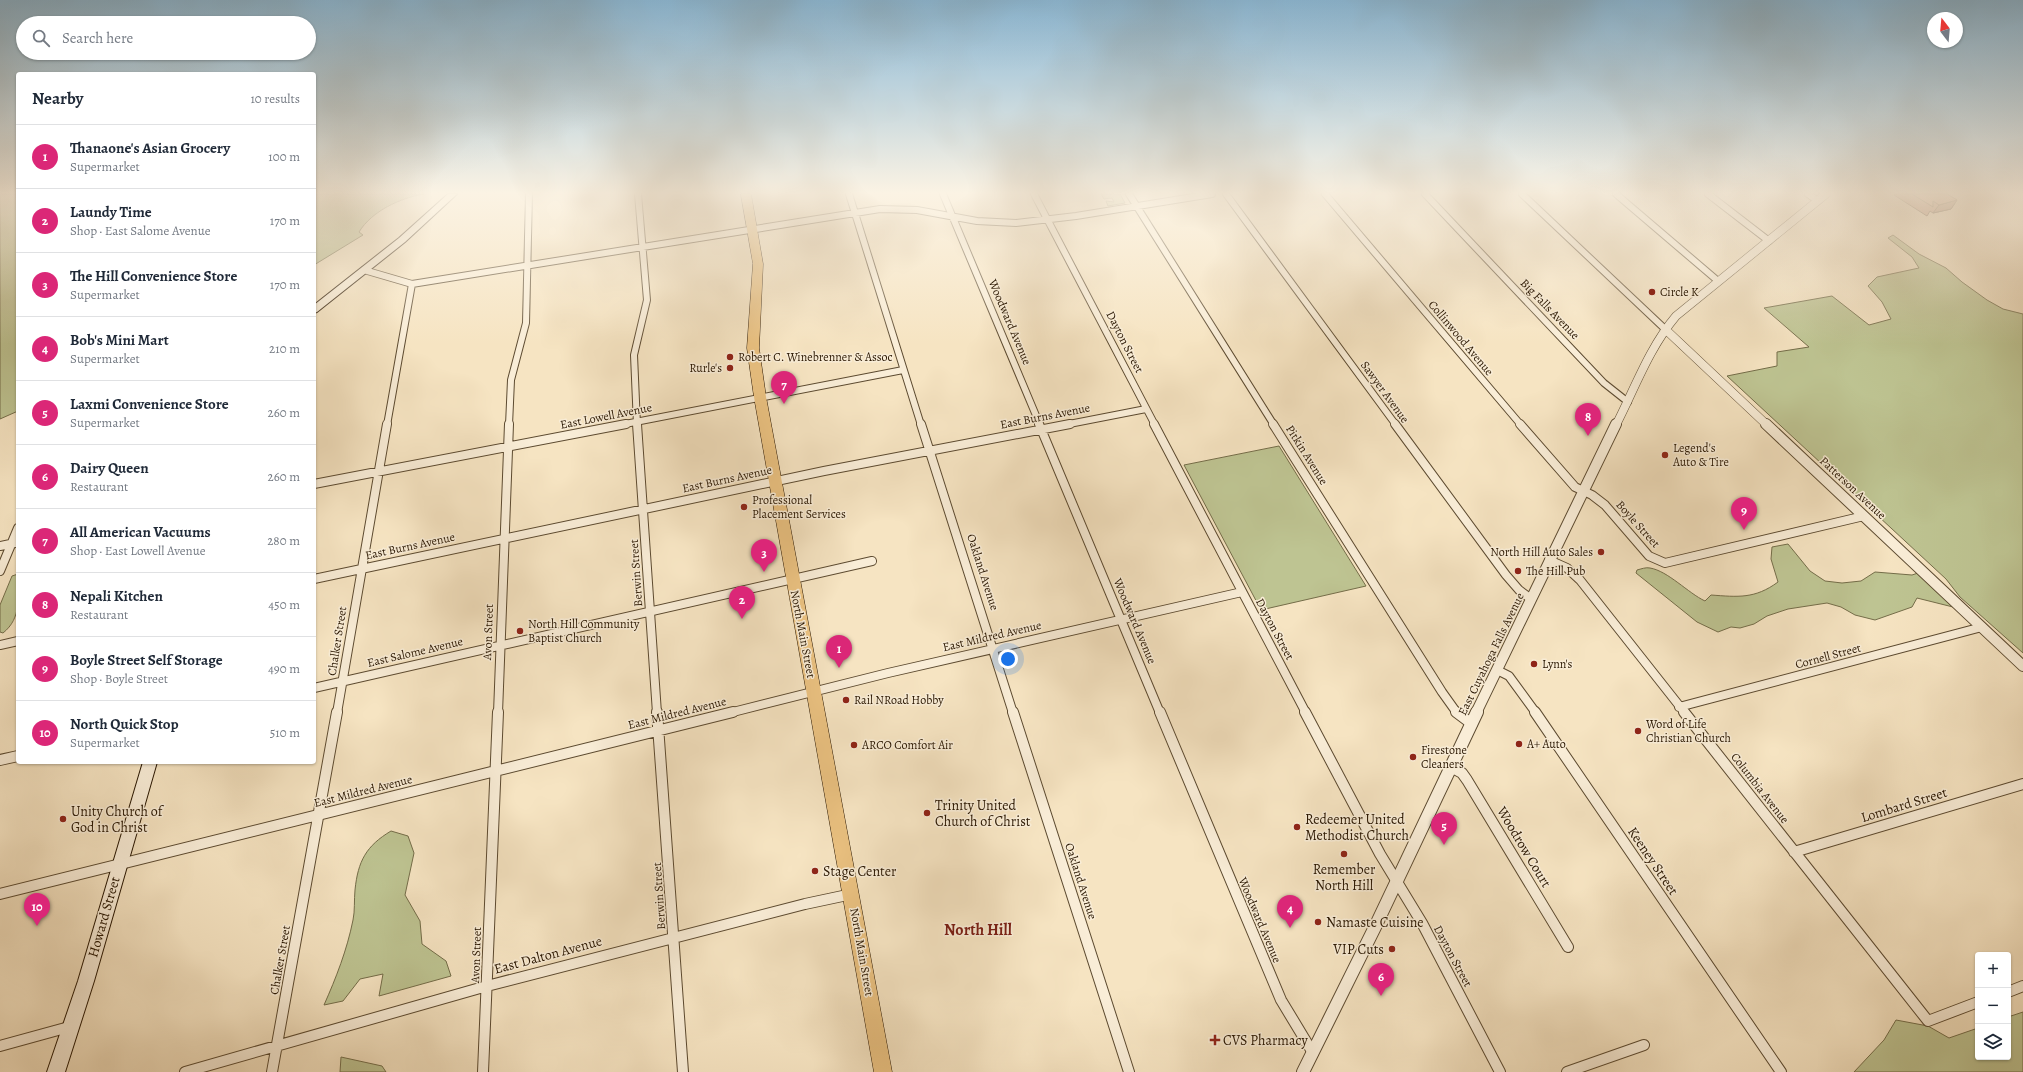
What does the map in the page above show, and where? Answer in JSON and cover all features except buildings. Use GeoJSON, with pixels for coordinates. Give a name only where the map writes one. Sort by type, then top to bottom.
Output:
{"type":"FeatureCollection","features":[{"type":"Feature","properties":{"kind":"main road"},"geometry":{"type":"LineString","coordinates":[[316,308],[397,244]]}},
{"type":"Feature","properties":{"kind":"main road","name":"North Main Street"},"geometry":{"type":"LineString","coordinates":[[756,244],[758,253],[758,271],[753,348],[760,397],[792,578],[852,894],[883,1072]]}},
{"type":"Feature","properties":{"kind":"main road","name":"Howard Street"},"geometry":{"type":"LineString","coordinates":[[56,1072],[69,1027],[86,981],[149,764]]}},
{"type":"Feature","properties":{"kind":"street","name":"Avon Street"},"geometry":{"type":"LineString","coordinates":[[483,1072],[511,380],[526,323],[528,244]]}},
{"type":"Feature","properties":{"kind":"street"},"geometry":{"type":"LineString","coordinates":[[364,270],[412,284],[654,244]]}},
{"type":"Feature","properties":{"kind":"street","name":"Oakland Avenue"},"geometry":{"type":"LineString","coordinates":[[864,244],[895,341],[902,370],[994,647],[1129,1072]]}},
{"type":"Feature","properties":{"kind":"street","name":"Woodward Avenue"},"geometry":{"type":"LineString","coordinates":[[965,244],[1281,1000],[1313,1053]]}},
{"type":"Feature","properties":{"kind":"street","name":"Dayton Street"},"geometry":{"type":"LineString","coordinates":[[1060,244],[1380,854],[1422,923],[1500,1072]]}},
{"type":"Feature","properties":{"kind":"street","name":"Pitkin Avenue"},"geometry":{"type":"LineString","coordinates":[[1160,244],[1442,692],[1458,714],[1472,724]]}},
{"type":"Feature","properties":{"kind":"street","name":"Sawyer Avenue"},"geometry":{"type":"LineString","coordinates":[[1263,244],[1506,575],[1518,589],[1532,599]]}},
{"type":"Feature","properties":{"kind":"street","name":"Collinwood Avenue"},"geometry":{"type":"LineString","coordinates":[[1367,244],[1558,470],[1575,487],[1584,491]]}},
{"type":"Feature","properties":{"kind":"street","name":"Big Falls Avenue"},"geometry":{"type":"LineString","coordinates":[[1472,244],[1604,383],[1628,402]]}},
{"type":"Feature","properties":{"kind":"street"},"geometry":{"type":"LineString","coordinates":[[1575,244],[1665,329]]}},
{"type":"Feature","properties":{"kind":"street"},"geometry":{"type":"LineString","coordinates":[[1675,244],[1718,281]]}},
{"type":"Feature","properties":{"kind":"street","name":"East Cuyahoga Falls Avenue"},"geometry":{"type":"LineString","coordinates":[[1303,1072],[1375,928],[1396,880],[1532,599],[1549,560],[1654,347],[1665,329],[1676,316],[1765,244]]}},
{"type":"Feature","properties":{"kind":"street","name":"Berwin Street"},"geometry":{"type":"LineString","coordinates":[[642,246],[647,300],[634,355],[636,421],[651,611],[683,1072]]}},
{"type":"Feature","properties":{"kind":"street","name":"Chalker Street"},"geometry":{"type":"LineString","coordinates":[[272,1072],[343,681],[361,569],[412,284]]}},
{"type":"Feature","properties":{"kind":"street","name":"Patterson Avenue"},"geometry":{"type":"LineString","coordinates":[[1665,329],[2023,666]]}},
{"type":"Feature","properties":{"kind":"street","name":"East Lowell Avenue"},"geometry":{"type":"LineString","coordinates":[[316,484],[902,370]]}},
{"type":"Feature","properties":{"kind":"street","name":"East Burns Avenue"},"geometry":{"type":"LineString","coordinates":[[316,579],[775,481],[1146,409]]}},
{"type":"Feature","properties":{"kind":"street","name":"Boyle Street"},"geometry":{"type":"LineString","coordinates":[[1584,491],[1605,505],[1649,556],[1665,563],[1864,516]]}},
{"type":"Feature","properties":{"kind":"street"},"geometry":{"type":"LineString","coordinates":[[0,546],[15,543]]}},
{"type":"Feature","properties":{"kind":"street"},"geometry":{"type":"LineString","coordinates":[[0,571],[15,543]]}},
{"type":"Feature","properties":{"kind":"street","name":"Columbia Avenue"},"geometry":{"type":"LineString","coordinates":[[1549,560],[1567,568],[1580,580],[1928,1021],[1975,1003]]}},
{"type":"Feature","properties":{"kind":"street","name":"East Salome Avenue"},"geometry":{"type":"LineString","coordinates":[[316,688],[872,561]]}},
{"type":"Feature","properties":{"kind":"street","name":"East Mildred Avenue"},"geometry":{"type":"LineString","coordinates":[[0,894],[994,647],[1242,592]]}},
{"type":"Feature","properties":{"kind":"street","name":"Cornell Street"},"geometry":{"type":"LineString","coordinates":[[1679,706],[1982,627]]}},
{"type":"Feature","properties":{"kind":"street"},"geometry":{"type":"LineString","coordinates":[[0,645],[16,641]]}},
{"type":"Feature","properties":{"kind":"street","name":"Keeney Street"},"geometry":{"type":"LineString","coordinates":[[1497,670],[1509,676],[1525,697],[1781,1072]]}},
{"type":"Feature","properties":{"kind":"street"},"geometry":{"type":"LineString","coordinates":[[0,760],[16,756]]}},
{"type":"Feature","properties":{"kind":"street","name":"Woodrow Court"},"geometry":{"type":"LineString","coordinates":[[1451,767],[1462,773],[1467,780],[1568,947]]}},
{"type":"Feature","properties":{"kind":"street","name":"Lombard Street"},"geometry":{"type":"LineString","coordinates":[[1794,852],[2023,784]]}},
{"type":"Feature","properties":{"kind":"street","name":"East Dalton Avenue"},"geometry":{"type":"LineString","coordinates":[[185,1072],[486,986],[852,894]]}},
{"type":"Feature","properties":{"kind":"street"},"geometry":{"type":"LineString","coordinates":[[2011,991],[2023,986]]}},
{"type":"Feature","properties":{"kind":"street"},"geometry":{"type":"LineString","coordinates":[[0,1046],[69,1027]]}},
{"type":"Feature","properties":{"kind":"street"},"geometry":{"type":"LineString","coordinates":[[1567,1072],[1644,1045]]}},
{"type":"Feature","properties":{"kind":"green space"},"geometry":{"type":"Polygon","coordinates":[[[0,244],[16,244],[16,412],[0,419],[0,244]]]}},
{"type":"Feature","properties":{"kind":"green space"},"geometry":{"type":"Polygon","coordinates":[[[316,244],[348,244],[316,264],[316,244]]]}},
{"type":"Feature","properties":{"kind":"green space"},"geometry":{"type":"Polygon","coordinates":[[[1896,244],[1905,244],[1919,254],[1946,268],[1987,300],[2003,309],[2023,314],[2023,653],[1960,597],[1946,579],[1727,376],[1777,366],[1777,352],[1809,347],[1764,308],[1832,296],[1869,325],[1891,319],[1882,302],[1868,286],[1877,277],[1919,268],[1912,257],[1896,244]]]}},
{"type":"Feature","properties":{"kind":"green space"},"geometry":{"type":"Polygon","coordinates":[[[1279,446],[1366,586],[1261,610],[1184,465],[1279,446]]]}},
{"type":"Feature","properties":{"kind":"green space"},"geometry":{"type":"Polygon","coordinates":[[[1788,544],[1810,571],[1825,581],[1842,583],[1861,581],[1875,572],[1912,575],[1921,572],[1961,609],[1917,598],[1912,607],[1875,620],[1855,615],[1841,607],[1827,603],[1788,609],[1767,616],[1754,624],[1740,628],[1731,627],[1718,632],[1697,622],[1636,573],[1637,570],[1645,568],[1657,570],[1664,573],[1705,601],[1711,595],[1746,596],[1770,588],[1778,582],[1771,559],[1772,547],[1788,544]]]}},
{"type":"Feature","properties":{"kind":"green space"},"geometry":{"type":"Polygon","coordinates":[[[16,575],[16,614],[9,627],[3,633],[0,632],[0,605],[12,576],[16,575]]]}},
{"type":"Feature","properties":{"kind":"green space"},"geometry":{"type":"Polygon","coordinates":[[[391,831],[408,836],[414,853],[405,895],[420,921],[422,944],[446,961],[451,976],[379,996],[383,974],[360,979],[343,1001],[324,1005],[341,964],[351,931],[354,917],[356,880],[361,863],[375,842],[391,831]]]}},
{"type":"Feature","properties":{"kind":"green space"},"geometry":{"type":"Polygon","coordinates":[[[2023,1012],[2023,1072],[1854,1072],[1884,1040],[1896,1020],[1928,1026],[1949,1038],[1975,1029],[1975,1060],[2011,1060],[2011,1016],[2023,1012]]]}},
{"type":"Feature","properties":{"kind":"green space"},"geometry":{"type":"Polygon","coordinates":[[[341,1057],[382,1066],[386,1072],[340,1072],[341,1057]]]}},
{"type":"Feature","properties":{"kind":"place","name":"Circle K"},"geometry":{"type":"Point","coordinates":[1652,292]}},
{"type":"Feature","properties":{"kind":"place","name":"Robert C. Winebrenner & Assoc"},"geometry":{"type":"Point","coordinates":[730,357]}},
{"type":"Feature","properties":{"kind":"place","name":"Rurle's"},"geometry":{"type":"Point","coordinates":[730,368]}},
{"type":"Feature","properties":{"kind":"place","name":"All American Vacuums"},"geometry":{"type":"Point","coordinates":[784,404]}},
{"type":"Feature","properties":{"kind":"place","name":"Nepali Kitchen"},"geometry":{"type":"Point","coordinates":[1588,436]}},
{"type":"Feature","properties":{"kind":"place","name":"Legend's Auto & Tire"},"geometry":{"type":"Point","coordinates":[1665,455]}},
{"type":"Feature","properties":{"kind":"place","name":"Professional Placement Services"},"geometry":{"type":"Point","coordinates":[744,507]}},
{"type":"Feature","properties":{"kind":"place","name":"Boyle Street Self Storage"},"geometry":{"type":"Point","coordinates":[1744,530]}},
{"type":"Feature","properties":{"kind":"place","name":"North Hill Auto Sales"},"geometry":{"type":"Point","coordinates":[1601,552]}},
{"type":"Feature","properties":{"kind":"place","name":"The Hill Pub"},"geometry":{"type":"Point","coordinates":[1518,571]}},
{"type":"Feature","properties":{"kind":"place","name":"The Hill Convenience Store"},"geometry":{"type":"Point","coordinates":[764,572]}},
{"type":"Feature","properties":{"kind":"place","name":"Laundy Time"},"geometry":{"type":"Point","coordinates":[742,619]}},
{"type":"Feature","properties":{"kind":"place","name":"North Hill Community Baptist Church"},"geometry":{"type":"Point","coordinates":[520,631]}},
{"type":"Feature","properties":{"kind":"place","name":"Lynn's"},"geometry":{"type":"Point","coordinates":[1534,664]}},
{"type":"Feature","properties":{"kind":"place","name":"Thanaone's Asian Grocery"},"geometry":{"type":"Point","coordinates":[839,668]}},
{"type":"Feature","properties":{"kind":"place","name":"Rail NRoad Hobby"},"geometry":{"type":"Point","coordinates":[846,700]}},
{"type":"Feature","properties":{"kind":"place","name":"Word of Life Christian Church"},"geometry":{"type":"Point","coordinates":[1638,731]}},
{"type":"Feature","properties":{"kind":"place","name":"A+ Auto"},"geometry":{"type":"Point","coordinates":[1519,744]}},
{"type":"Feature","properties":{"kind":"place","name":"ARCO Comfort Air"},"geometry":{"type":"Point","coordinates":[854,745]}},
{"type":"Feature","properties":{"kind":"place","name":"Firestone Cleaners"},"geometry":{"type":"Point","coordinates":[1413,757]}},
{"type":"Feature","properties":{"kind":"place","name":"Trinity United Church of Christ"},"geometry":{"type":"Point","coordinates":[927,813]}},
{"type":"Feature","properties":{"kind":"place","name":"Unity Church of God in Christ"},"geometry":{"type":"Point","coordinates":[63,819]}},
{"type":"Feature","properties":{"kind":"place","name":"Redeemer United Methodist Church"},"geometry":{"type":"Point","coordinates":[1297,827]}},
{"type":"Feature","properties":{"kind":"place","name":"Laxmi Convenience Store"},"geometry":{"type":"Point","coordinates":[1444,845]}},
{"type":"Feature","properties":{"kind":"place","name":"Remember North Hill"},"geometry":{"type":"Point","coordinates":[1344,854]}},
{"type":"Feature","properties":{"kind":"place","name":"Stage Center"},"geometry":{"type":"Point","coordinates":[815,871]}},
{"type":"Feature","properties":{"kind":"place","name":"Namaste Cuisine"},"geometry":{"type":"Point","coordinates":[1318,922]}},
{"type":"Feature","properties":{"kind":"place","name":"North Quick Stop"},"geometry":{"type":"Point","coordinates":[37,926]}},
{"type":"Feature","properties":{"kind":"place","name":"Bob's Mini Mart"},"geometry":{"type":"Point","coordinates":[1290,928]}},
{"type":"Feature","properties":{"kind":"place","name":"VIP Cuts"},"geometry":{"type":"Point","coordinates":[1392,949]}},
{"type":"Feature","properties":{"kind":"place","name":"Dairy Queen"},"geometry":{"type":"Point","coordinates":[1381,996]}},
{"type":"Feature","properties":{"kind":"place","name":"CVS Pharmacy"},"geometry":{"type":"Point","coordinates":[1215,1040]}},
{"type":"Feature","properties":{"kind":"district","name":"North Hill"},"geometry":{"type":"Point","coordinates":[978,930]}}]}
